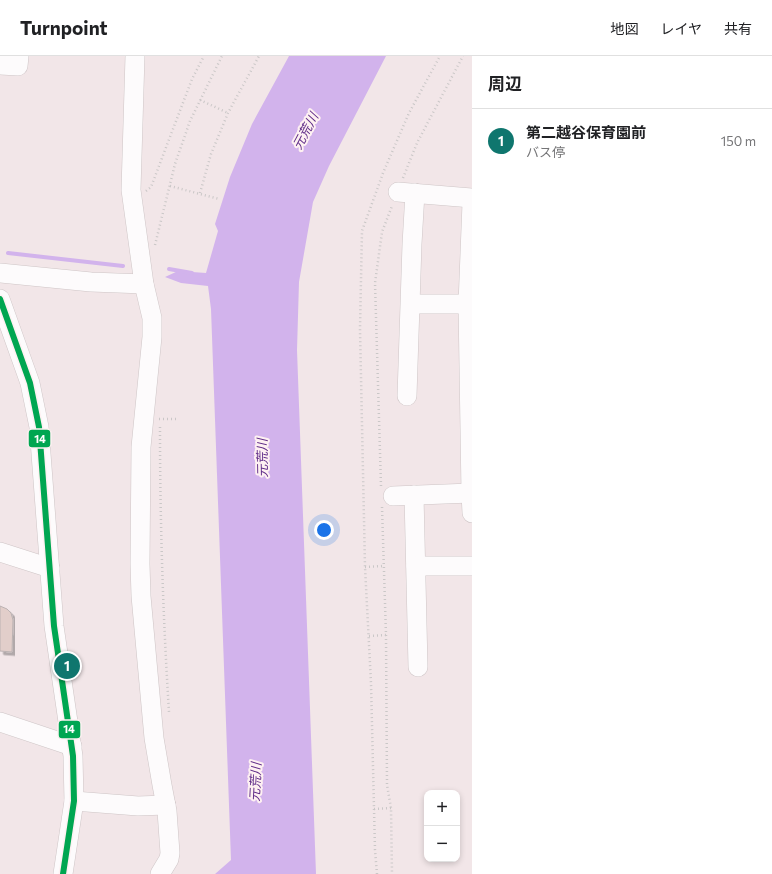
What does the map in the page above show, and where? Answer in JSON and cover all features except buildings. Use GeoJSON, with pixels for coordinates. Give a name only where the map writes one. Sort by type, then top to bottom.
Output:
{"type":"FeatureCollection","features":[{"type":"Feature","properties":{"kind":"street"},"geometry":{"type":"LineString","coordinates":[[0,65],[18,66],[19,56]]}},
{"type":"Feature","properties":{"kind":"street"},"geometry":{"type":"LineString","coordinates":[[134,56],[131,190],[144,284],[152,318],[152,337],[141,447],[141,596],[154,738],[166,805],[170,853],[169,859],[160,874]]}},
{"type":"Feature","properties":{"kind":"street"},"geometry":{"type":"LineString","coordinates":[[407,396],[412,244],[406,192],[472,198]]}},
{"type":"Feature","properties":{"kind":"street"},"geometry":{"type":"LineString","coordinates":[[472,204],[468,304],[472,513]]}},
{"type":"Feature","properties":{"kind":"street"},"geometry":{"type":"LineString","coordinates":[[0,274],[91,282],[144,284]]}},
{"type":"Feature","properties":{"kind":"street"},"geometry":{"type":"LineString","coordinates":[[0,299],[30,383],[40,427],[54,626],[73,756],[74,801],[63,874]]}},
{"type":"Feature","properties":{"kind":"street"},"geometry":{"type":"LineString","coordinates":[[410,304],[468,304]]}},
{"type":"Feature","properties":{"kind":"street"},"geometry":{"type":"LineString","coordinates":[[393,496],[471,493]]}},
{"type":"Feature","properties":{"kind":"street"},"geometry":{"type":"LineString","coordinates":[[414,495],[418,668]]}},
{"type":"Feature","properties":{"kind":"street"},"geometry":{"type":"LineString","coordinates":[[0,552],[50,568]]}},
{"type":"Feature","properties":{"kind":"street"},"geometry":{"type":"LineString","coordinates":[[416,566],[472,566]]}},
{"type":"Feature","properties":{"kind":"street"},"geometry":{"type":"LineString","coordinates":[[0,722],[72,746]]}},
{"type":"Feature","properties":{"kind":"street"},"geometry":{"type":"LineString","coordinates":[[74,801],[138,806],[166,805]]}},
{"type":"Feature","properties":{"kind":"path"},"geometry":{"type":"LineString","coordinates":[[133,201],[151,187],[192,79],[204,56]]}},
{"type":"Feature","properties":{"kind":"path"},"geometry":{"type":"LineString","coordinates":[[155,251],[159,226],[180,150],[190,121],[222,56]]}},
{"type":"Feature","properties":{"kind":"path"},"geometry":{"type":"LineString","coordinates":[[200,193],[212,154],[228,113],[259,56]]}},
{"type":"Feature","properties":{"kind":"path"},"geometry":{"type":"LineString","coordinates":[[377,874],[369,636],[365,567],[360,329],[362,231],[383,173],[409,113],[440,56]]}},
{"type":"Feature","properties":{"kind":"path"},"geometry":{"type":"LineString","coordinates":[[200,100],[228,113]]}},
{"type":"Feature","properties":{"kind":"path"},"geometry":{"type":"LineString","coordinates":[[170,186],[219,199]]}},
{"type":"Feature","properties":{"kind":"path"},"geometry":{"type":"LineString","coordinates":[[169,714],[160,492],[160,419],[176,419]]}},
{"type":"Feature","properties":{"kind":"path"},"geometry":{"type":"LineString","coordinates":[[365,567],[384,566],[387,785],[391,808],[392,874]]}},
{"type":"Feature","properties":{"kind":"path"},"geometry":{"type":"LineString","coordinates":[[369,636],[386,635]]}},
{"type":"Feature","properties":{"kind":"path"},"geometry":{"type":"LineString","coordinates":[[374,809],[391,808]]}},
{"type":"Feature","properties":{"kind":"water","name":"元荒川"},"geometry":{"type":"Polygon","coordinates":[[[289,56],[386,56],[329,166],[313,202],[299,282],[297,350],[316,874],[215,874],[231,860],[211,309],[208,286],[181,283],[165,277],[178,271],[206,273],[218,231],[215,224],[230,177],[252,124],[289,56]]]}},
{"type":"Feature","properties":{"kind":"waterway"},"geometry":{"type":"LineString","coordinates":[[8,253],[123,266]]}},
{"type":"Feature","properties":{"kind":"waterway"},"geometry":{"type":"LineString","coordinates":[[169,269],[192,273]]}},
{"type":"Feature","properties":{"kind":"transit line","name":"14"},"geometry":{"type":"LineString","coordinates":[[0,299],[30,383],[39,427],[54,626],[73,756],[74,801],[63,874]]}},
{"type":"Feature","properties":{"kind":"place","name":"第二越谷保育園前"},"geometry":{"type":"Point","coordinates":[67,666]}}]}
